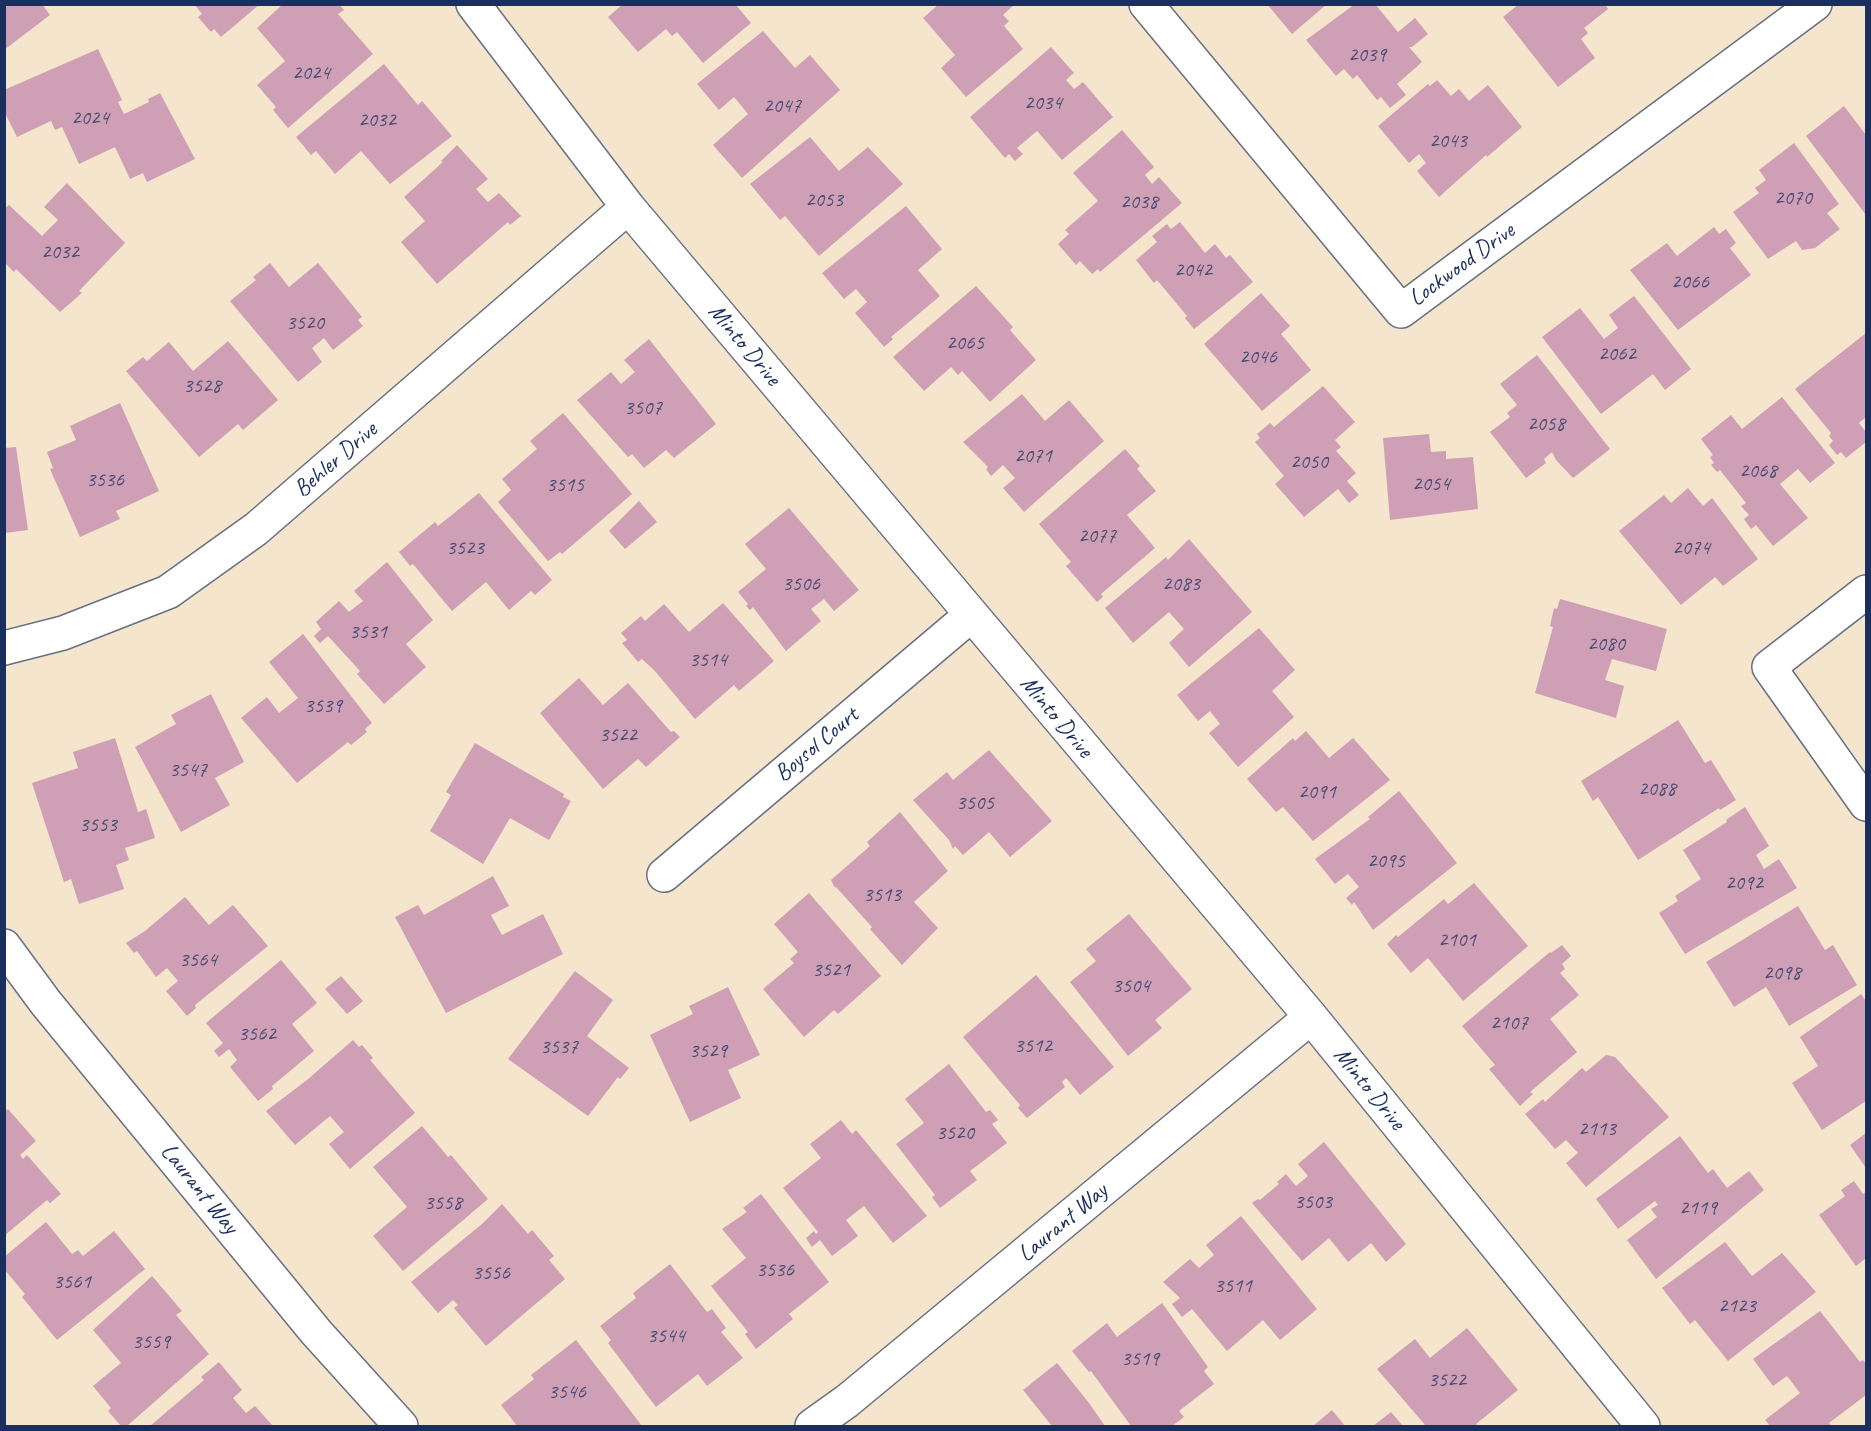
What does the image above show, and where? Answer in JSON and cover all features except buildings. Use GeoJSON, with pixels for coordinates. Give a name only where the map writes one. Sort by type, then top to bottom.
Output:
{"type":"FeatureCollection","features":[{"type":"Feature","properties":{"kind":"street","name":"Minto Drive"},"geometry":{"type":"LineString","coordinates":[[472,4],[628,207],[970,616],[1311,1017],[1643,1426]]}},
{"type":"Feature","properties":{"kind":"street","name":"Lockwood Drive"},"geometry":{"type":"LineString","coordinates":[[1146,4],[1401,310],[1815,4]]}},
{"type":"Feature","properties":{"kind":"street","name":"Behler Drive"},"geometry":{"type":"LineString","coordinates":[[4,648],[63,633],[168,592],[256,529],[628,207]]}},
{"type":"Feature","properties":{"kind":"street"},"geometry":{"type":"LineString","coordinates":[[1866,592],[1769,667],[1866,804]]}},
{"type":"Feature","properties":{"kind":"street","name":"Boysol Court"},"geometry":{"type":"LineString","coordinates":[[664,875],[970,616]]}},
{"type":"Feature","properties":{"kind":"street","name":"Laurant Way"},"geometry":{"type":"LineString","coordinates":[[4,946],[46,1003],[316,1332],[401,1426]]}},
{"type":"Feature","properties":{"kind":"street","name":"Laurant Way"},"geometry":{"type":"LineString","coordinates":[[812,1426],[856,1394],[1311,1017]]}}]}
